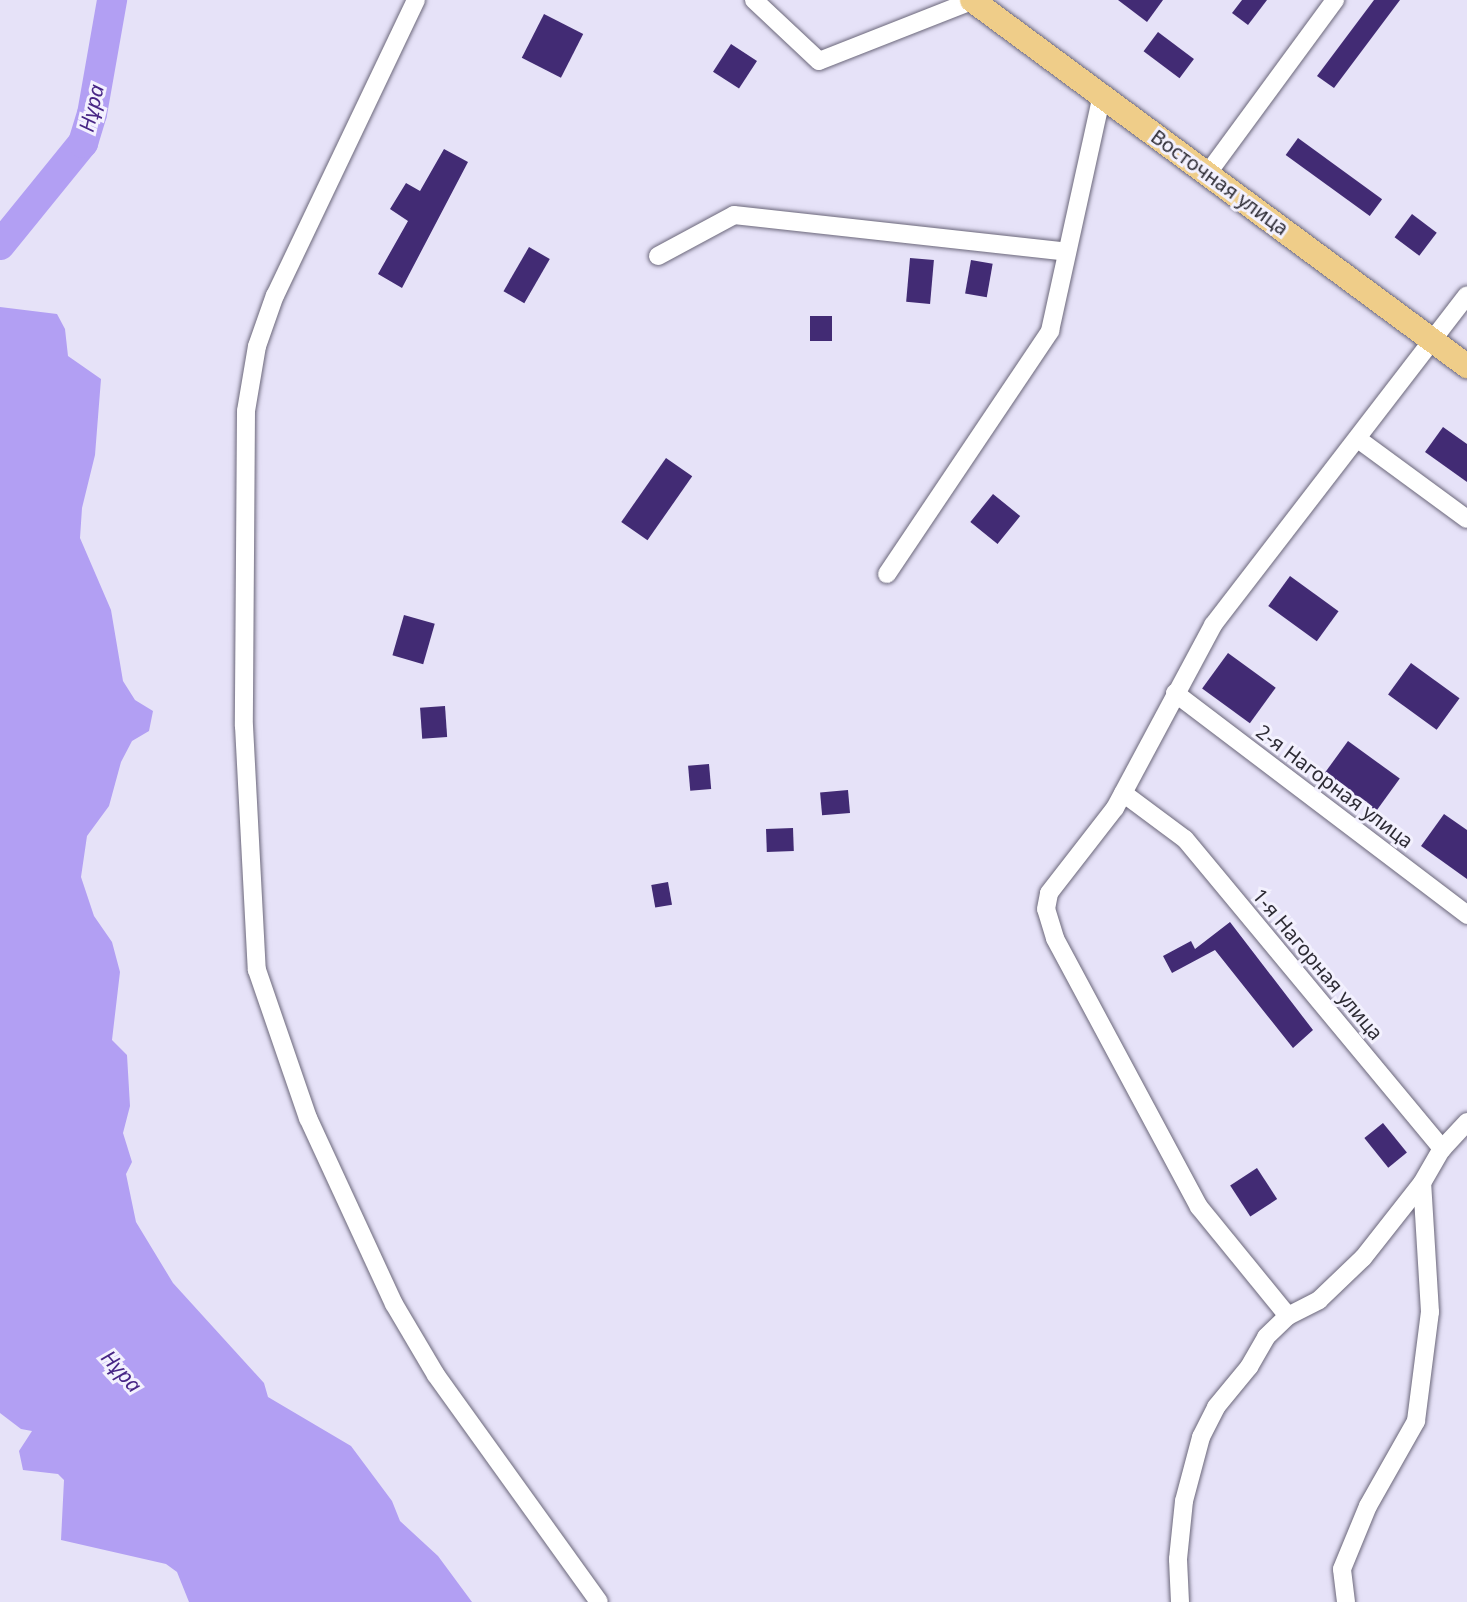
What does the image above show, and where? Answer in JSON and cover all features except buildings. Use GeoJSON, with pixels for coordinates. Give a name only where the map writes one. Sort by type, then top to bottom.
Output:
{"type":"FeatureCollection","features":[{"type":"Feature","properties":{"kind":"main road","name":"Восточная улица"},"geometry":{"type":"LineString","coordinates":[[973,0],[1467,366]]}},
{"type":"Feature","properties":{"kind":"street"},"geometry":{"type":"LineString","coordinates":[[416,0],[275,295],[257,346],[246,411],[244,726],[257,970],[308,1118],[394,1304],[436,1376],[599,1602]]}},
{"type":"Feature","properties":{"kind":"street"},"geometry":{"type":"LineString","coordinates":[[754,0],[819,62],[973,0]]}},
{"type":"Feature","properties":{"kind":"street"},"geometry":{"type":"LineString","coordinates":[[1208,173],[1335,0]]}},
{"type":"Feature","properties":{"kind":"street"},"geometry":{"type":"LineString","coordinates":[[887,574],[1050,330],[1101,95]]}},
{"type":"Feature","properties":{"kind":"street"},"geometry":{"type":"LineString","coordinates":[[658,256],[734,215],[1067,252]]}},
{"type":"Feature","properties":{"kind":"street"},"geometry":{"type":"LineString","coordinates":[[1288,1316],[1199,1207],[1052,928],[1046,909],[1049,893],[1097,837],[1214,625],[1467,295]]}},
{"type":"Feature","properties":{"kind":"street"},"geometry":{"type":"LineString","coordinates":[[1358,439],[1467,519]]}},
{"type":"Feature","properties":{"kind":"street","name":"2-я Нагорная улица"},"geometry":{"type":"LineString","coordinates":[[1175,693],[1467,915]]}},
{"type":"Feature","properties":{"kind":"street","name":"1-я Нагорная улица"},"geometry":{"type":"LineString","coordinates":[[1123,793],[1185,839],[1442,1149]]}},
{"type":"Feature","properties":{"kind":"street"},"geometry":{"type":"LineString","coordinates":[[1180,1602],[1178,1559],[1184,1501],[1201,1437],[1216,1407],[1249,1368],[1266,1337],[1288,1316],[1319,1300],[1363,1258],[1422,1183],[1442,1149],[1467,1122]]}},
{"type":"Feature","properties":{"kind":"street"},"geometry":{"type":"LineString","coordinates":[[1346,1602],[1342,1569],[1368,1506],[1416,1421],[1430,1312],[1422,1183]]}},
{"type":"Feature","properties":{"kind":"water"},"geometry":{"type":"Polygon","coordinates":[[[0,307],[57,314],[65,329],[68,356],[101,379],[95,455],[82,508],[80,538],[111,610],[123,681],[135,700],[153,711],[149,731],[132,741],[121,762],[109,806],[87,836],[81,877],[94,916],[112,942],[120,972],[112,1040],[127,1055],[130,1106],[123,1133],[132,1162],[126,1174],[136,1222],[173,1283],[264,1383],[268,1397],[351,1446],[392,1501],[400,1521],[438,1556],[472,1602],[189,1602],[177,1572],[166,1564],[61,1540],[64,1480],[58,1474],[23,1470],[19,1451],[32,1431],[21,1429],[0,1413],[0,307]]]}},
{"type":"Feature","properties":{"kind":"waterway","name":"Нұра"},"geometry":{"type":"LineString","coordinates":[[0,245],[83,143],[92,114],[112,0]]}}]}
